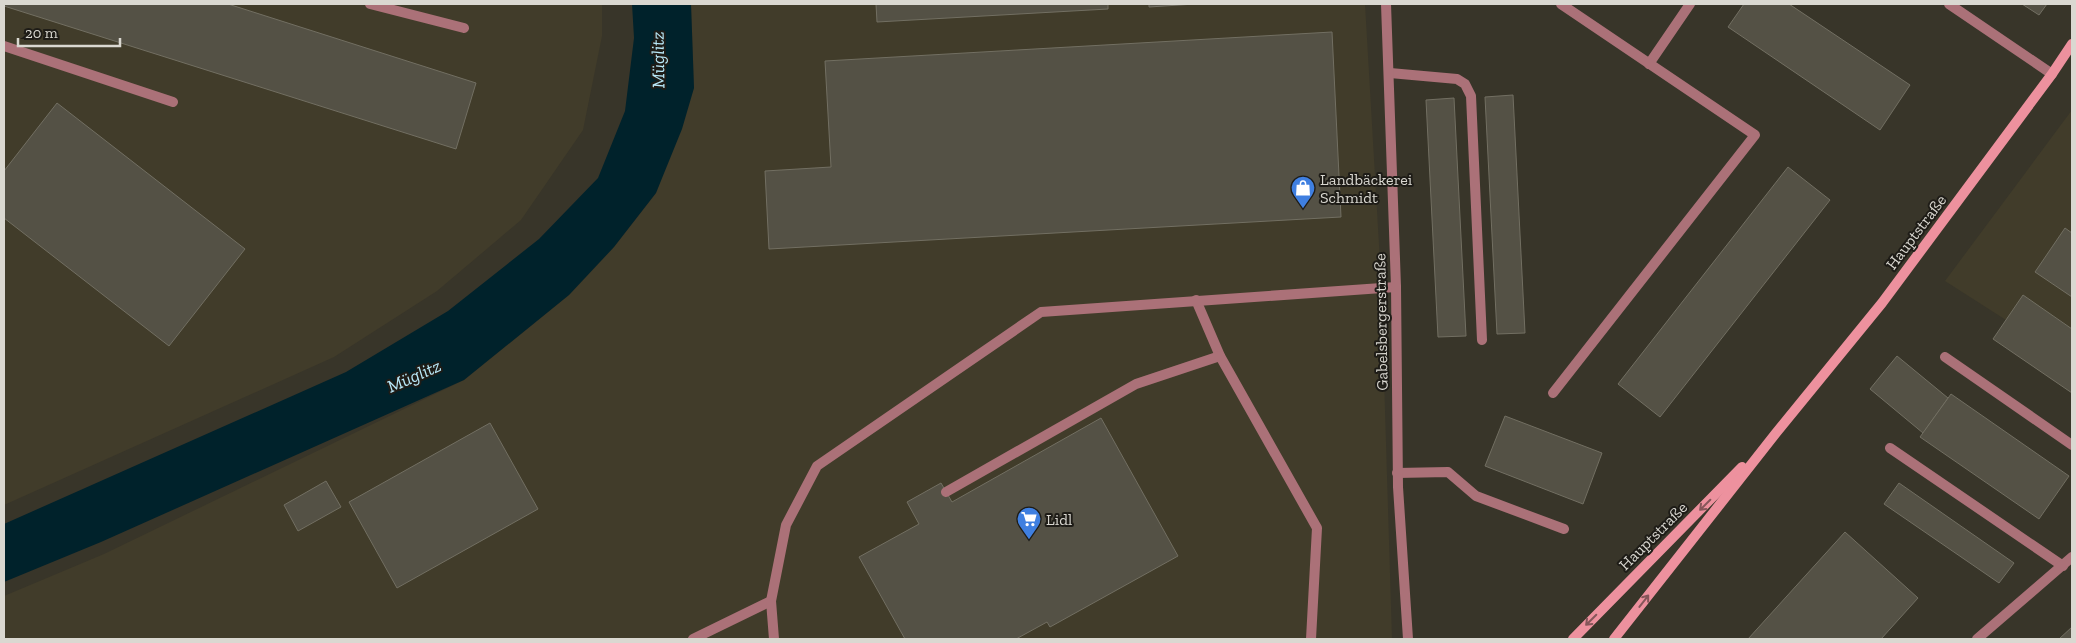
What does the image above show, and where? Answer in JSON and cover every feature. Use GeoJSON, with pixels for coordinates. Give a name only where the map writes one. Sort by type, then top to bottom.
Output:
{"type":"FeatureCollection","features":[{"type":"Feature","properties":{"kind":"main road","name":"Hauptstraße"},"geometry":{"type":"LineString","coordinates":[[1614,639],[1776,433],[1882,303],[2052,74],[2072,44]]}},
{"type":"Feature","properties":{"kind":"main road","name":"Hauptstraße"},"geometry":{"type":"LineString","coordinates":[[1572,639],[1776,433]]}},
{"type":"Feature","properties":{"kind":"street"},"geometry":{"type":"LineString","coordinates":[[370,4],[464,28]]}},
{"type":"Feature","properties":{"kind":"street","name":"Gabelsbergerstraße"},"geometry":{"type":"LineString","coordinates":[[1386,4],[1390,73],[1396,287],[1398,472],[1408,639]]}},
{"type":"Feature","properties":{"kind":"street"},"geometry":{"type":"LineString","coordinates":[[1553,393],[1755,135],[1561,4]]}},
{"type":"Feature","properties":{"kind":"street"},"geometry":{"type":"LineString","coordinates":[[1649,64],[1690,4]]}},
{"type":"Feature","properties":{"kind":"street"},"geometry":{"type":"LineString","coordinates":[[1949,4],[2052,74]]}},
{"type":"Feature","properties":{"kind":"street"},"geometry":{"type":"LineString","coordinates":[[4,46],[173,102]]}},
{"type":"Feature","properties":{"kind":"street"},"geometry":{"type":"LineString","coordinates":[[1390,73],[1457,78],[1465,84],[1471,96],[1482,340]]}},
{"type":"Feature","properties":{"kind":"street"},"geometry":{"type":"LineString","coordinates":[[774,639],[772,601],[786,525],[817,466],[1041,312],[1396,287]]}},
{"type":"Feature","properties":{"kind":"street"},"geometry":{"type":"LineString","coordinates":[[1196,300],[1220,356],[1317,528],[1311,639]]}},
{"type":"Feature","properties":{"kind":"street"},"geometry":{"type":"LineString","coordinates":[[946,492],[1136,384],[1220,356]]}},
{"type":"Feature","properties":{"kind":"street"},"geometry":{"type":"LineString","coordinates":[[1945,357],[2072,445]]}},
{"type":"Feature","properties":{"kind":"street"},"geometry":{"type":"LineString","coordinates":[[1890,448],[2063,566]]}},
{"type":"Feature","properties":{"kind":"street"},"geometry":{"type":"LineString","coordinates":[[1398,472],[1448,472],[1476,496],[1564,529]]}},
{"type":"Feature","properties":{"kind":"street"},"geometry":{"type":"LineString","coordinates":[[1977,639],[2072,557]]}},
{"type":"Feature","properties":{"kind":"street"},"geometry":{"type":"LineString","coordinates":[[693,639],[772,601]]}},
{"type":"Feature","properties":{"kind":"shaded area"},"geometry":{"type":"Polygon","coordinates":[[[4,4],[602,4],[602,36],[583,130],[521,220],[437,291],[334,357],[4,505],[4,4]]]}},
{"type":"Feature","properties":{"kind":"shaded area"},"geometry":{"type":"Polygon","coordinates":[[[691,4],[1365,4],[1381,279],[1392,639],[4,639],[4,596],[104,554],[464,380],[569,295],[614,247],[656,193],[694,88],[691,4]]]}},
{"type":"Feature","properties":{"kind":"shaded area"},"geometry":{"type":"Polygon","coordinates":[[[2072,110],[2072,393],[1993,339],[2006,320],[1945,281],[2072,110]]]}},
{"type":"Feature","properties":{"kind":"water","name":"Müglitz"},"geometry":{"type":"Polygon","coordinates":[[[632,4],[691,4],[694,88],[682,129],[656,193],[614,247],[569,295],[464,380],[101,542],[4,582],[4,524],[346,372],[448,311],[539,239],[598,178],[625,111],[634,38],[632,4]]]}},
{"type":"Feature","properties":{"kind":"building"},"geometry":{"type":"Polygon","coordinates":[[[4,4],[228,4],[476,83],[456,149],[4,6],[4,4]]]}},
{"type":"Feature","properties":{"kind":"building"},"geometry":{"type":"Polygon","coordinates":[[[876,4],[1108,4],[1108,9],[877,22],[876,4]]]}},
{"type":"Feature","properties":{"kind":"building"},"geometry":{"type":"Polygon","coordinates":[[[1149,4],[1195,4],[1149,7],[1149,4]]]}},
{"type":"Feature","properties":{"kind":"building"},"geometry":{"type":"Polygon","coordinates":[[[1744,4],[1789,4],[1910,85],[1880,130],[1728,27],[1744,4]]]}},
{"type":"Feature","properties":{"kind":"building"},"geometry":{"type":"Polygon","coordinates":[[[2022,4],[2047,4],[2039,15],[2022,4]]]}},
{"type":"Feature","properties":{"kind":"building"},"geometry":{"type":"Polygon","coordinates":[[[1332,32],[1341,217],[769,249],[765,171],[831,167],[825,61],[1332,32]]]}},
{"type":"Feature","properties":{"kind":"building"},"geometry":{"type":"Polygon","coordinates":[[[1513,95],[1525,333],[1497,334],[1485,97],[1513,95]]]}},
{"type":"Feature","properties":{"kind":"building"},"geometry":{"type":"Polygon","coordinates":[[[1454,98],[1466,336],[1438,337],[1426,100],[1454,98]]]}},
{"type":"Feature","properties":{"kind":"building"},"geometry":{"type":"Polygon","coordinates":[[[57,103],[245,249],[169,346],[4,218],[4,171],[57,103]]]}},
{"type":"Feature","properties":{"kind":"building"},"geometry":{"type":"Polygon","coordinates":[[[1788,167],[1830,200],[1660,417],[1618,384],[1788,167]]]}},
{"type":"Feature","properties":{"kind":"building"},"geometry":{"type":"Polygon","coordinates":[[[2065,228],[2072,233],[2072,297],[2035,272],[2065,228]]]}},
{"type":"Feature","properties":{"kind":"building"},"geometry":{"type":"Polygon","coordinates":[[[2023,295],[2072,329],[2072,393],[1993,339],[2023,295]]]}},
{"type":"Feature","properties":{"kind":"building"},"geometry":{"type":"Polygon","coordinates":[[[1897,356],[1948,398],[1923,433],[1870,389],[1897,356]]]}},
{"type":"Feature","properties":{"kind":"building"},"geometry":{"type":"Polygon","coordinates":[[[1951,394],[2069,476],[2039,519],[1920,437],[1951,394]]]}},
{"type":"Feature","properties":{"kind":"building"},"geometry":{"type":"Polygon","coordinates":[[[1505,416],[1602,453],[1583,504],[1485,466],[1505,416]]]}},
{"type":"Feature","properties":{"kind":"building","name":"Lidl"},"geometry":{"type":"Polygon","coordinates":[[[1101,418],[1178,556],[1050,627],[1047,622],[1016,639],[905,639],[859,557],[919,524],[907,502],[941,483],[952,502],[1101,418]]]}},
{"type":"Feature","properties":{"kind":"building"},"geometry":{"type":"Polygon","coordinates":[[[490,423],[538,509],[397,588],[349,502],[490,423]]]}},
{"type":"Feature","properties":{"kind":"building"},"geometry":{"type":"Polygon","coordinates":[[[326,481],[341,507],[298,531],[284,505],[326,481]]]}},
{"type":"Feature","properties":{"kind":"building"},"geometry":{"type":"Polygon","coordinates":[[[1899,483],[2014,563],[1999,583],[1884,504],[1899,483]]]}},
{"type":"Feature","properties":{"kind":"building"},"geometry":{"type":"Polygon","coordinates":[[[1845,532],[1918,598],[1881,639],[1748,639],[1845,532]]]}},
{"type":"Feature","properties":{"kind":"building"},"geometry":{"type":"Polygon","coordinates":[[[2072,627],[2072,639],[2059,639],[2072,627]]]}},
{"type":"Feature","properties":{"kind":"place","name":"Landbäckerei Schmidt"},"geometry":{"type":"Point","coordinates":[1303,209]}},
{"type":"Feature","properties":{"kind":"place","name":"Lidl"},"geometry":{"type":"Point","coordinates":[1029,540]}}]}
